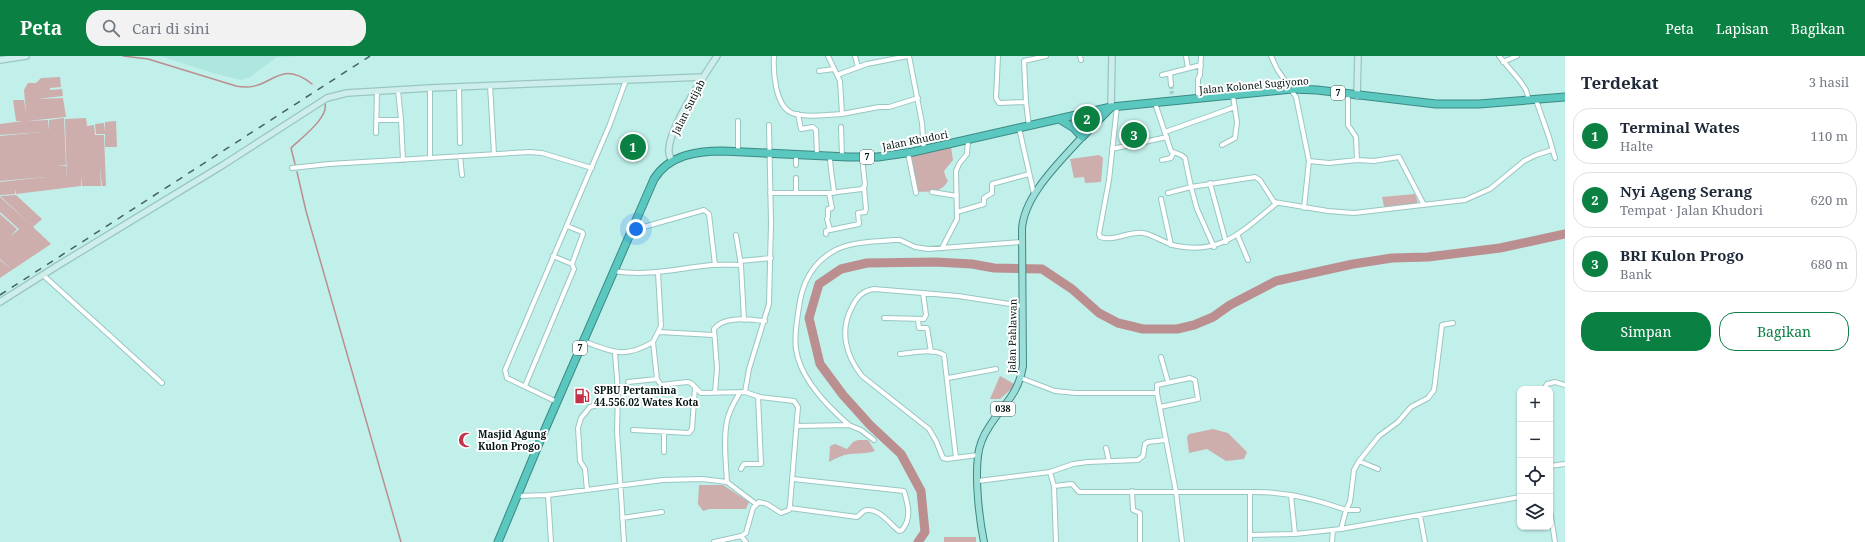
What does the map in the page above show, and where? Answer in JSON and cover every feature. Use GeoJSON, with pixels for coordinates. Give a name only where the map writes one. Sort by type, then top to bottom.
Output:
{"type":"FeatureCollection","features":[{"type":"Feature","properties":{"kind":"highway","name":"Jalan Kolonel Sugiyono"},"geometry":{"type":"LineString","coordinates":[[1114,106],[1174,102],[1292,89],[1317,90],[1348,95],[1436,104],[1480,104],[1532,101],[1565,97]]}},
{"type":"Feature","properties":{"kind":"highway","name":"Jalan Khudori"},"geometry":{"type":"LineString","coordinates":[[672,161],[682,156],[708,151],[738,151],[842,157],[878,157],[924,150],[1114,106]]}},
{"type":"Feature","properties":{"kind":"highway","name":"Jalan Pahlawan"},"geometry":{"type":"LineString","coordinates":[[1082,137],[1114,106]]}},
{"type":"Feature","properties":{"kind":"highway"},"geometry":{"type":"LineString","coordinates":[[1059,119],[1074,128],[1082,137]]}},
{"type":"Feature","properties":{"kind":"highway","name":"7"},"geometry":{"type":"LineString","coordinates":[[498,542],[630,230],[654,179],[659,172],[672,161]]}},
{"type":"Feature","properties":{"kind":"main road","name":"Jalan Pahlawan"},"geometry":{"type":"LineString","coordinates":[[984,542],[978,481],[978,456],[982,440],[989,426],[1016,390],[1021,378],[1023,366],[1022,223],[1025,211],[1034,195],[1082,137]]}},
{"type":"Feature","properties":{"kind":"street"},"geometry":{"type":"LineString","coordinates":[[0,60],[26,56]]}},
{"type":"Feature","properties":{"kind":"street","name":"Jalan Sutijab"},"geometry":{"type":"LineString","coordinates":[[672,161],[668,151],[671,140],[683,113],[703,77],[717,56]]}},
{"type":"Feature","properties":{"kind":"street"},"geometry":{"type":"LineString","coordinates":[[774,56],[774,78],[780,99],[788,110],[798,114],[842,114],[879,107],[889,107],[918,98]]}},
{"type":"Feature","properties":{"kind":"street"},"geometry":{"type":"LineString","coordinates":[[828,56],[840,81],[842,114]]}},
{"type":"Feature","properties":{"kind":"street"},"geometry":{"type":"LineString","coordinates":[[855,56],[858,67]]}},
{"type":"Feature","properties":{"kind":"street"},"geometry":{"type":"LineString","coordinates":[[837,75],[858,67],[909,56],[918,98],[924,150]]}},
{"type":"Feature","properties":{"kind":"street"},"geometry":{"type":"LineString","coordinates":[[998,56],[995,94],[997,101],[1004,103],[1026,102]]}},
{"type":"Feature","properties":{"kind":"street"},"geometry":{"type":"LineString","coordinates":[[1029,126],[1024,61],[1046,56]]}},
{"type":"Feature","properties":{"kind":"street"},"geometry":{"type":"LineString","coordinates":[[1112,56],[1114,106],[1112,149],[1109,180],[1099,234],[1100,237],[1106,238],[1141,232],[1171,245],[1198,248],[1214,247],[1226,242],[1277,203]]}},
{"type":"Feature","properties":{"kind":"street"},"geometry":{"type":"LineString","coordinates":[[1186,56],[1188,68]]}},
{"type":"Feature","properties":{"kind":"street"},"geometry":{"type":"LineString","coordinates":[[1198,99],[1198,79],[1200,75],[1201,56]]}},
{"type":"Feature","properties":{"kind":"street"},"geometry":{"type":"LineString","coordinates":[[1271,56],[1277,69],[1296,96],[1309,162],[1304,208]]}},
{"type":"Feature","properties":{"kind":"street"},"geometry":{"type":"LineString","coordinates":[[1357,96],[1358,56]]}},
{"type":"Feature","properties":{"kind":"street"},"geometry":{"type":"LineString","coordinates":[[1499,56],[1520,80],[1526,90],[1532,101],[1555,158]]}},
{"type":"Feature","properties":{"kind":"street"},"geometry":{"type":"LineString","coordinates":[[1503,62],[1517,56]]}},
{"type":"Feature","properties":{"kind":"street"},"geometry":{"type":"LineString","coordinates":[[1162,75],[1201,65]]}},
{"type":"Feature","properties":{"kind":"street"},"geometry":{"type":"LineString","coordinates":[[819,71],[834,69]]}},
{"type":"Feature","properties":{"kind":"street"},"geometry":{"type":"LineString","coordinates":[[1170,73],[1171,86]]}},
{"type":"Feature","properties":{"kind":"street"},"geometry":{"type":"LineString","coordinates":[[0,302],[43,274],[223,165],[321,100],[347,93],[377,91],[703,77]]}},
{"type":"Feature","properties":{"kind":"street"},"geometry":{"type":"LineString","coordinates":[[557,402],[506,376],[505,370],[592,168],[626,80]]}},
{"type":"Feature","properties":{"kind":"street"},"geometry":{"type":"LineString","coordinates":[[490,85],[494,154]]}},
{"type":"Feature","properties":{"kind":"street"},"geometry":{"type":"LineString","coordinates":[[459,87],[460,144]]}},
{"type":"Feature","properties":{"kind":"street"},"geometry":{"type":"LineString","coordinates":[[430,88],[430,158]]}},
{"type":"Feature","properties":{"kind":"street"},"geometry":{"type":"LineString","coordinates":[[398,90],[403,160]]}},
{"type":"Feature","properties":{"kind":"street"},"geometry":{"type":"LineString","coordinates":[[376,133],[377,91]]}},
{"type":"Feature","properties":{"kind":"street"},"geometry":{"type":"LineString","coordinates":[[1172,94],[1174,102]]}},
{"type":"Feature","properties":{"kind":"street"},"geometry":{"type":"LineString","coordinates":[[1348,95],[1348,125],[1356,137],[1357,160]]}},
{"type":"Feature","properties":{"kind":"street"},"geometry":{"type":"LineString","coordinates":[[1222,145],[1236,136],[1237,122],[1233,96]]}},
{"type":"Feature","properties":{"kind":"street"},"geometry":{"type":"LineString","coordinates":[[1155,103],[1170,148],[1173,152],[1185,158],[1197,209],[1214,247]]}},
{"type":"Feature","properties":{"kind":"street"},"geometry":{"type":"LineString","coordinates":[[1112,149],[1166,134],[1235,107]]}},
{"type":"Feature","properties":{"kind":"street"},"geometry":{"type":"LineString","coordinates":[[798,114],[800,129],[813,127],[816,130],[817,155]]}},
{"type":"Feature","properties":{"kind":"street"},"geometry":{"type":"LineString","coordinates":[[377,120],[401,120]]}},
{"type":"Feature","properties":{"kind":"street"},"geometry":{"type":"LineString","coordinates":[[738,121],[738,151]]}},
{"type":"Feature","properties":{"kind":"street"},"geometry":{"type":"LineString","coordinates":[[727,482],[727,421],[731,408],[742,392],[769,304],[771,258],[769,125]]}},
{"type":"Feature","properties":{"kind":"street"},"geometry":{"type":"LineString","coordinates":[[841,127],[842,157]]}},
{"type":"Feature","properties":{"kind":"street"},"geometry":{"type":"LineString","coordinates":[[1019,128],[1034,195]]}},
{"type":"Feature","properties":{"kind":"street"},"geometry":{"type":"LineString","coordinates":[[942,248],[957,219],[957,168],[967,154],[968,140]]}},
{"type":"Feature","properties":{"kind":"street"},"geometry":{"type":"LineString","coordinates":[[1168,193],[1210,183],[1258,178],[1272,200],[1277,203],[1304,208],[1354,213],[1475,197],[1490,189],[1524,161],[1552,150]]}},
{"type":"Feature","properties":{"kind":"street"},"geometry":{"type":"LineString","coordinates":[[292,168],[329,164],[538,152],[592,168]]}},
{"type":"Feature","properties":{"kind":"street"},"geometry":{"type":"LineString","coordinates":[[1162,160],[1171,158],[1173,152]]}},
{"type":"Feature","properties":{"kind":"street"},"geometry":{"type":"LineString","coordinates":[[908,153],[916,193]]}},
{"type":"Feature","properties":{"kind":"street"},"geometry":{"type":"LineString","coordinates":[[796,154],[796,165]]}},
{"type":"Feature","properties":{"kind":"street"},"geometry":{"type":"LineString","coordinates":[[460,156],[462,176]]}},
{"type":"Feature","properties":{"kind":"street"},"geometry":{"type":"LineString","coordinates":[[830,156],[830,171],[833,182],[831,193],[832,208],[828,209],[827,219],[828,232],[859,224],[858,213],[865,212],[862,157]]}},
{"type":"Feature","properties":{"kind":"street"},"geometry":{"type":"LineString","coordinates":[[1309,162],[1329,163],[1357,160],[1374,161],[1399,157],[1424,204]]}},
{"type":"Feature","properties":{"kind":"street"},"geometry":{"type":"LineString","coordinates":[[957,212],[984,204],[984,198],[992,193],[992,184],[1029,174]]}},
{"type":"Feature","properties":{"kind":"street"},"geometry":{"type":"LineString","coordinates":[[796,178],[796,193]]}},
{"type":"Feature","properties":{"kind":"street"},"geometry":{"type":"LineString","coordinates":[[1210,183],[1226,242]]}},
{"type":"Feature","properties":{"kind":"street"},"geometry":{"type":"LineString","coordinates":[[770,193],[831,193],[864,187]]}},
{"type":"Feature","properties":{"kind":"street"},"geometry":{"type":"LineString","coordinates":[[932,192],[958,196]]}},
{"type":"Feature","properties":{"kind":"street"},"geometry":{"type":"LineString","coordinates":[[1161,199],[1171,245]]}},
{"type":"Feature","properties":{"kind":"street"},"geometry":{"type":"LineString","coordinates":[[630,230],[704,210],[709,214],[715,266]]}},
{"type":"Feature","properties":{"kind":"street"},"geometry":{"type":"LineString","coordinates":[[525,386],[574,269],[572,264],[583,234],[582,232],[567,226]]}},
{"type":"Feature","properties":{"kind":"street"},"geometry":{"type":"LineString","coordinates":[[1237,234],[1248,260]]}},
{"type":"Feature","properties":{"kind":"street"},"geometry":{"type":"LineString","coordinates":[[736,235],[740,263],[744,320]]}},
{"type":"Feature","properties":{"kind":"street"},"geometry":{"type":"LineString","coordinates":[[874,440],[861,430],[849,425],[814,389],[804,373],[796,350],[795,339],[801,291],[814,267],[827,255],[851,245],[897,239],[916,248],[942,248],[1022,242]]}},
{"type":"Feature","properties":{"kind":"street"},"geometry":{"type":"LineString","coordinates":[[554,256],[572,264]]}},
{"type":"Feature","properties":{"kind":"street"},"geometry":{"type":"LineString","coordinates":[[613,271],[629,273],[658,273],[771,258]]}},
{"type":"Feature","properties":{"kind":"street"},"geometry":{"type":"LineString","coordinates":[[583,342],[615,353],[626,353],[653,342],[661,326],[658,273]]}},
{"type":"Feature","properties":{"kind":"street"},"geometry":{"type":"LineString","coordinates":[[43,274],[162,383]]}},
{"type":"Feature","properties":{"kind":"street"},"geometry":{"type":"LineString","coordinates":[[978,456],[943,458],[936,441],[928,429],[862,376],[855,367],[845,342],[847,316],[862,292],[874,289],[958,296],[1023,306]]}},
{"type":"Feature","properties":{"kind":"street"},"geometry":{"type":"LineString","coordinates":[[884,318],[918,320],[925,318],[923,293]]}},
{"type":"Feature","properties":{"kind":"street"},"geometry":{"type":"LineString","coordinates":[[918,320],[919,328],[927,328],[931,352]]}},
{"type":"Feature","properties":{"kind":"street"},"geometry":{"type":"LineString","coordinates":[[715,392],[717,368],[713,335],[716,326],[730,321],[765,321]]}},
{"type":"Feature","properties":{"kind":"street"},"geometry":{"type":"LineString","coordinates":[[1341,529],[1346,510],[1350,502],[1354,470],[1359,461],[1379,436],[1398,422],[1411,407],[1431,395],[1434,390],[1442,325],[1453,323]]}},
{"type":"Feature","properties":{"kind":"street"},"geometry":{"type":"LineString","coordinates":[[659,332],[713,335]]}},
{"type":"Feature","properties":{"kind":"street"},"geometry":{"type":"LineString","coordinates":[[653,342],[657,379],[659,384],[689,382],[701,392],[742,392],[758,396],[794,401],[798,407],[790,508],[787,512],[781,512],[764,502],[756,504],[750,516],[748,530],[741,536],[714,542]]}},
{"type":"Feature","properties":{"kind":"street"},"geometry":{"type":"LineString","coordinates":[[900,354],[931,352],[944,355],[948,378],[956,458]]}},
{"type":"Feature","properties":{"kind":"street"},"geometry":{"type":"LineString","coordinates":[[615,353],[617,431],[624,542]]}},
{"type":"Feature","properties":{"kind":"street"},"geometry":{"type":"LineString","coordinates":[[1161,357],[1168,382]]}},
{"type":"Feature","properties":{"kind":"street"},"geometry":{"type":"LineString","coordinates":[[948,378],[996,369]]}},
{"type":"Feature","properties":{"kind":"street"},"geometry":{"type":"LineString","coordinates":[[1021,378],[1055,391],[1076,393],[1157,393]]}},
{"type":"Feature","properties":{"kind":"street"},"geometry":{"type":"LineString","coordinates":[[1160,407],[1198,398],[1193,378],[1157,385],[1157,393],[1165,440],[1176,492],[1182,542]]}},
{"type":"Feature","properties":{"kind":"street"},"geometry":{"type":"LineString","coordinates":[[628,382],[657,379]]}},
{"type":"Feature","properties":{"kind":"street"},"geometry":{"type":"LineString","coordinates":[[1546,386],[1552,382],[1565,385]]}},
{"type":"Feature","properties":{"kind":"street"},"geometry":{"type":"LineString","coordinates":[[633,430],[691,432],[695,387]]}},
{"type":"Feature","properties":{"kind":"street"},"geometry":{"type":"LineString","coordinates":[[587,490],[585,469],[580,461],[579,423],[590,407],[604,403],[610,390],[617,390]]}},
{"type":"Feature","properties":{"kind":"street"},"geometry":{"type":"LineString","coordinates":[[741,469],[743,464],[761,464],[758,396]]}},
{"type":"Feature","properties":{"kind":"street"},"geometry":{"type":"LineString","coordinates":[[797,426],[849,425]]}},
{"type":"Feature","properties":{"kind":"street"},"geometry":{"type":"LineString","coordinates":[[664,432],[664,452]]}},
{"type":"Feature","properties":{"kind":"street"},"geometry":{"type":"LineString","coordinates":[[978,481],[1050,472],[1073,464],[1138,460],[1143,456],[1145,444],[1148,442],[1165,440]]}},
{"type":"Feature","properties":{"kind":"street"},"geometry":{"type":"LineString","coordinates":[[1106,448],[1109,461]]}},
{"type":"Feature","properties":{"kind":"street"},"geometry":{"type":"LineString","coordinates":[[1359,461],[1378,469]]}},
{"type":"Feature","properties":{"kind":"street"},"geometry":{"type":"LineString","coordinates":[[1553,466],[1565,464]]}},
{"type":"Feature","properties":{"kind":"street"},"geometry":{"type":"LineString","coordinates":[[1050,472],[1054,486],[1056,542]]}},
{"type":"Feature","properties":{"kind":"street"},"geometry":{"type":"LineString","coordinates":[[517,496],[548,495],[620,485],[681,479],[727,482],[756,504]]}},
{"type":"Feature","properties":{"kind":"street"},"geometry":{"type":"LineString","coordinates":[[790,508],[857,517],[864,511],[868,510],[883,516],[899,531],[906,526],[909,512],[904,491],[793,479]]}},
{"type":"Feature","properties":{"kind":"street"},"geometry":{"type":"LineString","coordinates":[[1054,486],[1072,484],[1079,492],[1270,492],[1326,502],[1346,510],[1358,510]]}},
{"type":"Feature","properties":{"kind":"street"},"geometry":{"type":"LineString","coordinates":[[1132,491],[1133,510],[1140,512],[1140,542]]}},
{"type":"Feature","properties":{"kind":"street"},"geometry":{"type":"LineString","coordinates":[[1250,492],[1250,542]]}},
{"type":"Feature","properties":{"kind":"street"},"geometry":{"type":"LineString","coordinates":[[548,495],[551,542]]}},
{"type":"Feature","properties":{"kind":"street"},"geometry":{"type":"LineString","coordinates":[[1291,495],[1295,534]]}},
{"type":"Feature","properties":{"kind":"street"},"geometry":{"type":"LineString","coordinates":[[1250,535],[1295,534],[1341,529],[1517,498]]}},
{"type":"Feature","properties":{"kind":"street"},"geometry":{"type":"LineString","coordinates":[[622,518],[662,512]]}},
{"type":"Feature","properties":{"kind":"street"},"geometry":{"type":"LineString","coordinates":[[1420,515],[1425,542]]}},
{"type":"Feature","properties":{"kind":"street"},"geometry":{"type":"LineString","coordinates":[[1553,529],[1555,542]]}},
{"type":"Feature","properties":{"kind":"street"},"geometry":{"type":"LineString","coordinates":[[1332,542],[1333,530]]}},
{"type":"Feature","properties":{"kind":"street"},"geometry":{"type":"LineString","coordinates":[[741,536],[746,542]]}},
{"type":"Feature","properties":{"kind":"shaded area"},"geometry":{"type":"Polygon","coordinates":[[[160,56],[297,56],[277,57],[250,77],[241,80],[216,74],[160,56]]]}},
{"type":"Feature","properties":{"kind":"shaded area"},"geometry":{"type":"Polygon","coordinates":[[[60,77],[61,87],[50,88],[50,90],[62,89],[63,96],[37,99],[63,98],[66,117],[27,121],[48,120],[49,131],[49,120],[64,118],[66,165],[57,166],[66,166],[67,183],[65,119],[86,118],[87,126],[94,125],[95,135],[104,135],[106,186],[102,186],[100,166],[101,186],[82,186],[82,176],[81,186],[16,194],[15,189],[15,194],[0,195],[0,182],[46,177],[0,181],[0,136],[42,132],[0,135],[0,124],[23,121],[16,121],[13,100],[24,100],[26,114],[24,90],[28,83],[36,83],[41,78],[60,77]]]}},
{"type":"Feature","properties":{"kind":"shaded area"},"geometry":{"type":"Polygon","coordinates":[[[116,121],[117,147],[105,147],[105,134],[96,134],[95,124],[104,123],[105,132],[105,122],[116,121]]]}},
{"type":"Feature","properties":{"kind":"shaded area"},"geometry":{"type":"Polygon","coordinates":[[[951,147],[953,160],[944,171],[948,180],[946,184],[940,189],[918,192],[909,156],[951,147]]]}},
{"type":"Feature","properties":{"kind":"shaded area"},"geometry":{"type":"Polygon","coordinates":[[[1099,155],[1103,158],[1101,182],[1085,183],[1084,177],[1074,178],[1070,159],[1099,155]]]}},
{"type":"Feature","properties":{"kind":"shaded area"},"geometry":{"type":"Polygon","coordinates":[[[1415,194],[1419,206],[1385,211],[1382,197],[1415,194]]]}},
{"type":"Feature","properties":{"kind":"shaded area"},"geometry":{"type":"Polygon","coordinates":[[[16,195],[42,219],[33,227],[51,244],[0,278],[0,260],[11,269],[0,259],[0,214],[17,229],[10,237],[19,229],[0,212],[0,197],[33,226],[0,196],[16,195]]]}},
{"type":"Feature","properties":{"kind":"shaded area"},"geometry":{"type":"Polygon","coordinates":[[[1000,376],[1016,385],[1000,399],[990,399],[1000,376]]]}},
{"type":"Feature","properties":{"kind":"shaded area"},"geometry":{"type":"Polygon","coordinates":[[[1213,429],[1228,433],[1247,452],[1244,459],[1226,461],[1207,449],[1189,453],[1187,437],[1189,434],[1213,429]]]}},
{"type":"Feature","properties":{"kind":"shaded area"},"geometry":{"type":"Polygon","coordinates":[[[858,440],[868,440],[875,451],[869,453],[844,455],[829,462],[830,446],[835,444],[847,449],[853,442],[858,440]]]}},
{"type":"Feature","properties":{"kind":"shaded area"},"geometry":{"type":"Polygon","coordinates":[[[699,485],[723,485],[749,502],[746,509],[709,509],[703,511],[698,504],[699,485]]]}},
{"type":"Feature","properties":{"kind":"shaded area"},"geometry":{"type":"Polygon","coordinates":[[[944,537],[976,537],[976,542],[944,542],[944,537]]]}},
{"type":"Feature","properties":{"kind":"waterway"},"geometry":{"type":"LineString","coordinates":[[123,56],[148,59],[236,86],[248,87],[258,85],[282,74],[300,76],[312,84]]}},
{"type":"Feature","properties":{"kind":"waterway"},"geometry":{"type":"LineString","coordinates":[[295,164],[291,148],[319,121],[323,115],[325,103]]}},
{"type":"Feature","properties":{"kind":"waterway"},"geometry":{"type":"LineString","coordinates":[[297,172],[306,211],[401,542]]}},
{"type":"Feature","properties":{"kind":"waterway"},"geometry":{"type":"LineString","coordinates":[[918,542],[925,532],[921,491],[901,454],[870,425],[843,395],[820,364],[809,318],[819,284],[841,269],[867,263],[936,262],[972,264],[994,268],[1042,269],[1072,289],[1099,313],[1118,323],[1143,329],[1177,329],[1194,325],[1213,317],[1230,305],[1276,281],[1353,264],[1392,258],[1428,257],[1500,248],[1565,234]]}},
{"type":"Feature","properties":{"kind":"tunnel"},"geometry":{"type":"LineString","coordinates":[[1171,85],[1172,94]]}},
{"type":"Feature","properties":{"kind":"railway"},"geometry":{"type":"LineString","coordinates":[[0,295],[370,56]]}},
{"type":"Feature","properties":{"kind":"place","name":"Nyi Ageng Serang"},"geometry":{"type":"Point","coordinates":[1087,119]}},
{"type":"Feature","properties":{"kind":"place","name":"BRI Kulon Progo"},"geometry":{"type":"Point","coordinates":[1134,135]}},
{"type":"Feature","properties":{"kind":"place","name":"Terminal Wates"},"geometry":{"type":"Point","coordinates":[633,147]}},
{"type":"Feature","properties":{"kind":"place","name":"SPBU Pertamina 44.556.02 Wates Kota"},"geometry":{"type":"Point","coordinates":[582,396]}},
{"type":"Feature","properties":{"kind":"place","name":"Masjid Agung Kulon Progo"},"geometry":{"type":"Point","coordinates":[466,440]}}]}
